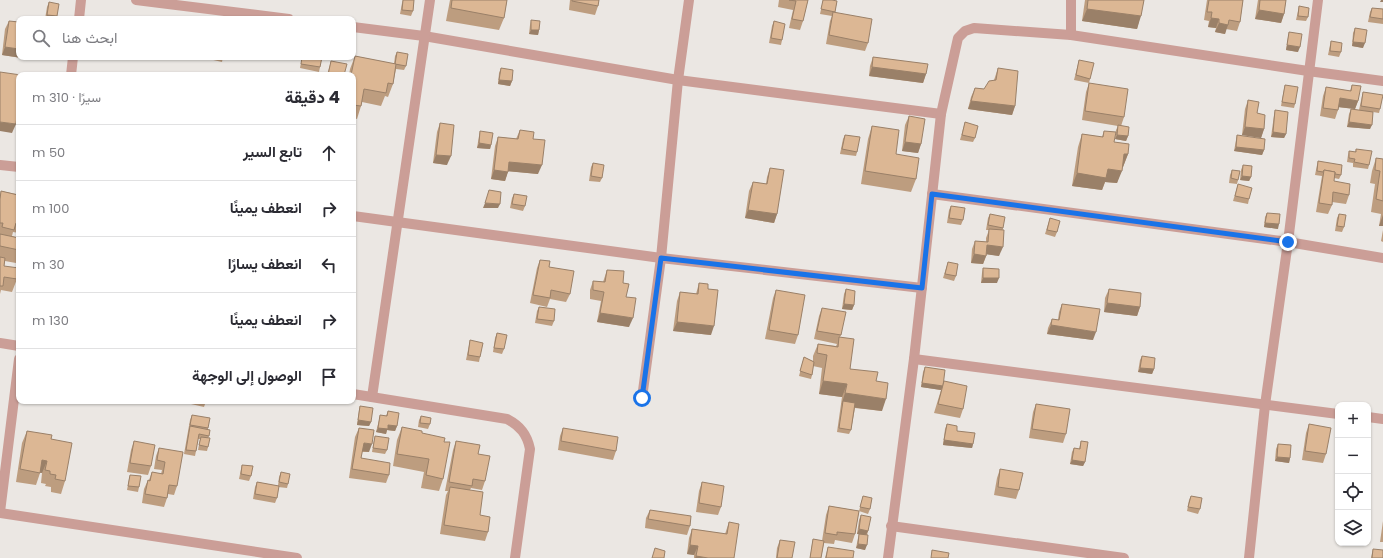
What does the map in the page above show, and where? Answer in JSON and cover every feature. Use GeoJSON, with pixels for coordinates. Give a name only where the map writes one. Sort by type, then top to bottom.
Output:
{"type":"FeatureCollection","features":[{"type":"Feature","properties":{"kind":"street"},"geometry":{"type":"LineString","coordinates":[[79,16],[81,0]]}},
{"type":"Feature","properties":{"kind":"street"},"geometry":{"type":"LineString","coordinates":[[136,0],[265,16]]}},
{"type":"Feature","properties":{"kind":"street"},"geometry":{"type":"LineString","coordinates":[[372,397],[430,0]]}},
{"type":"Feature","properties":{"kind":"street"},"geometry":{"type":"LineString","coordinates":[[642,398],[661,258],[678,80],[689,0]]}},
{"type":"Feature","properties":{"kind":"street"},"geometry":{"type":"LineString","coordinates":[[1071,0],[1071,35]]}},
{"type":"Feature","properties":{"kind":"street"},"geometry":{"type":"LineString","coordinates":[[1249,558],[1265,405],[1288,242],[1318,0]]}},
{"type":"Feature","properties":{"kind":"street"},"geometry":{"type":"LineString","coordinates":[[356,27],[424,36],[678,80],[941,114]]}},
{"type":"Feature","properties":{"kind":"street"},"geometry":{"type":"LineString","coordinates":[[888,558],[914,359],[941,114],[954,51],[958,38],[965,31],[974,28],[1071,35],[1308,71],[1383,80]]}},
{"type":"Feature","properties":{"kind":"street"},"geometry":{"type":"LineString","coordinates":[[71,72],[73,60]]}},
{"type":"Feature","properties":{"kind":"street"},"geometry":{"type":"LineString","coordinates":[[0,165],[16,167]]}},
{"type":"Feature","properties":{"kind":"street"},"geometry":{"type":"LineString","coordinates":[[932,194],[1288,242],[1383,258]]}},
{"type":"Feature","properties":{"kind":"street"},"geometry":{"type":"LineString","coordinates":[[356,216],[661,258],[922,288]]}},
{"type":"Feature","properties":{"kind":"street"},"geometry":{"type":"LineString","coordinates":[[0,343],[16,346]]}},
{"type":"Feature","properties":{"kind":"street"},"geometry":{"type":"LineString","coordinates":[[914,359],[1335,414]]}},
{"type":"Feature","properties":{"kind":"street"},"geometry":{"type":"LineString","coordinates":[[16,383],[0,512],[297,558]]}},
{"type":"Feature","properties":{"kind":"street"},"geometry":{"type":"LineString","coordinates":[[356,394],[507,419],[522,429],[526,435],[530,449],[515,558]]}},
{"type":"Feature","properties":{"kind":"street"},"geometry":{"type":"LineString","coordinates":[[1371,417],[1383,419]]}},
{"type":"Feature","properties":{"kind":"street"},"geometry":{"type":"LineString","coordinates":[[891,526],[1124,558]]}},
{"type":"Feature","properties":{"kind":"building"},"geometry":{"type":"Polygon","coordinates":[[[403,0],[414,0],[413,11],[402,10],[403,0]]]}},
{"type":"Feature","properties":{"kind":"building"},"geometry":{"type":"Polygon","coordinates":[[[452,0],[507,0],[504,18],[451,8],[452,0]]]}},
{"type":"Feature","properties":{"kind":"building"},"geometry":{"type":"Polygon","coordinates":[[[572,0],[599,0],[598,6],[572,0]]]}},
{"type":"Feature","properties":{"kind":"building"},"geometry":{"type":"Polygon","coordinates":[[[789,0],[808,0],[803,21],[792,19],[796,1],[789,0]]]}},
{"type":"Feature","properties":{"kind":"building"},"geometry":{"type":"Polygon","coordinates":[[[823,0],[837,1],[835,12],[821,9],[823,0]]]}},
{"type":"Feature","properties":{"kind":"building"},"geometry":{"type":"Polygon","coordinates":[[[1088,0],[1144,0],[1141,16],[1087,9],[1088,0]]]}},
{"type":"Feature","properties":{"kind":"building"},"geometry":{"type":"Polygon","coordinates":[[[1209,0],[1243,0],[1240,22],[1229,20],[1228,25],[1219,23],[1219,19],[1211,18],[1212,12],[1207,12],[1209,0]]]}},
{"type":"Feature","properties":{"kind":"building"},"geometry":{"type":"Polygon","coordinates":[[[1260,0],[1286,0],[1284,14],[1259,10],[1260,0]]]}},
{"type":"Feature","properties":{"kind":"building"},"geometry":{"type":"Polygon","coordinates":[[[49,2],[59,4],[57,16],[47,15],[49,2]]]}},
{"type":"Feature","properties":{"kind":"building"},"geometry":{"type":"Polygon","coordinates":[[[1299,6],[1309,8],[1308,17],[1298,16],[1299,6]]]}},
{"type":"Feature","properties":{"kind":"building"},"geometry":{"type":"Polygon","coordinates":[[[1372,8],[1383,9],[1383,19],[1370,17],[1372,8]]]}},
{"type":"Feature","properties":{"kind":"building"},"geometry":{"type":"Polygon","coordinates":[[[833,12],[872,19],[868,43],[829,35],[833,12]]]}},
{"type":"Feature","properties":{"kind":"building"},"geometry":{"type":"Polygon","coordinates":[[[531,20],[540,21],[539,30],[531,30],[531,20]]]}},
{"type":"Feature","properties":{"kind":"building"},"geometry":{"type":"Polygon","coordinates":[[[9,21],[16,22],[16,49],[5,47],[9,21]]]}},
{"type":"Feature","properties":{"kind":"building"},"geometry":{"type":"Polygon","coordinates":[[[774,21],[785,24],[782,40],[771,38],[774,21]]]}},
{"type":"Feature","properties":{"kind":"building"},"geometry":{"type":"Polygon","coordinates":[[[1355,28],[1367,30],[1365,43],[1353,42],[1355,28]]]}},
{"type":"Feature","properties":{"kind":"building"},"geometry":{"type":"Polygon","coordinates":[[[1289,32],[1302,34],[1300,47],[1287,45],[1289,32]]]}},
{"type":"Feature","properties":{"kind":"building"},"geometry":{"type":"Polygon","coordinates":[[[1331,41],[1342,43],[1341,52],[1330,51],[1331,41]]]}},
{"type":"Feature","properties":{"kind":"building"},"geometry":{"type":"Polygon","coordinates":[[[397,52],[408,54],[406,66],[395,64],[397,52]]]}},
{"type":"Feature","properties":{"kind":"building"},"geometry":{"type":"Polygon","coordinates":[[[356,56],[396,64],[393,84],[388,83],[386,93],[364,89],[361,106],[356,105],[356,72],[352,72],[356,56]]]}},
{"type":"Feature","properties":{"kind":"building"},"geometry":{"type":"Polygon","coordinates":[[[873,57],[928,64],[926,74],[872,67],[873,57]]]}},
{"type":"Feature","properties":{"kind":"building"},"geometry":{"type":"Polygon","coordinates":[[[302,60],[321,60],[320,67],[301,64],[302,60]]]}},
{"type":"Feature","properties":{"kind":"building"},"geometry":{"type":"Polygon","coordinates":[[[1079,60],[1094,63],[1090,79],[1076,75],[1079,60]]]}},
{"type":"Feature","properties":{"kind":"building"},"geometry":{"type":"Polygon","coordinates":[[[331,61],[347,64],[345,72],[329,72],[331,61]]]}},
{"type":"Feature","properties":{"kind":"building"},"geometry":{"type":"Polygon","coordinates":[[[501,68],[513,70],[512,81],[499,80],[501,68]]]}},
{"type":"Feature","properties":{"kind":"building"},"geometry":{"type":"Polygon","coordinates":[[[998,68],[1018,71],[1015,106],[971,101],[975,88],[984,89],[989,81],[996,80],[998,68]]]}},
{"type":"Feature","properties":{"kind":"building"},"geometry":{"type":"Polygon","coordinates":[[[0,72],[16,74],[16,124],[0,122],[0,72]]]}},
{"type":"Feature","properties":{"kind":"building"},"geometry":{"type":"Polygon","coordinates":[[[1089,83],[1128,89],[1124,117],[1085,111],[1089,83]]]}},
{"type":"Feature","properties":{"kind":"building"},"geometry":{"type":"Polygon","coordinates":[[[1285,85],[1298,87],[1295,104],[1282,102],[1285,85]]]}},
{"type":"Feature","properties":{"kind":"building"},"geometry":{"type":"Polygon","coordinates":[[[1352,85],[1361,86],[1358,101],[1340,98],[1338,110],[1323,108],[1326,87],[1351,91],[1352,85]]]}},
{"type":"Feature","properties":{"kind":"building"},"geometry":{"type":"Polygon","coordinates":[[[1363,92],[1383,95],[1380,109],[1361,106],[1363,92]]]}},
{"type":"Feature","properties":{"kind":"building"},"geometry":{"type":"Polygon","coordinates":[[[1248,100],[1259,102],[1257,113],[1265,115],[1264,129],[1245,127],[1248,100]]]}},
{"type":"Feature","properties":{"kind":"building"},"geometry":{"type":"Polygon","coordinates":[[[1351,109],[1373,112],[1372,125],[1349,122],[1351,109]]]}},
{"type":"Feature","properties":{"kind":"building"},"geometry":{"type":"Polygon","coordinates":[[[1275,110],[1288,112],[1286,134],[1273,132],[1275,110]]]}},
{"type":"Feature","properties":{"kind":"building"},"geometry":{"type":"Polygon","coordinates":[[[909,116],[925,119],[921,144],[905,142],[909,116]]]}},
{"type":"Feature","properties":{"kind":"building"},"geometry":{"type":"Polygon","coordinates":[[[965,122],[978,126],[975,138],[962,135],[965,122]]]}},
{"type":"Feature","properties":{"kind":"building"},"geometry":{"type":"Polygon","coordinates":[[[440,123],[454,125],[451,156],[436,155],[440,123]]]}},
{"type":"Feature","properties":{"kind":"building"},"geometry":{"type":"Polygon","coordinates":[[[1118,125],[1129,127],[1128,136],[1117,135],[1118,125]]]}},
{"type":"Feature","properties":{"kind":"building"},"geometry":{"type":"Polygon","coordinates":[[[872,126],[899,130],[896,154],[919,158],[916,179],[865,171],[872,126]]]}},
{"type":"Feature","properties":{"kind":"building"},"geometry":{"type":"Polygon","coordinates":[[[520,130],[534,132],[533,139],[545,140],[542,165],[509,162],[508,172],[494,170],[498,137],[518,139],[520,130]]]}},
{"type":"Feature","properties":{"kind":"building"},"geometry":{"type":"Polygon","coordinates":[[[480,131],[493,133],[491,145],[479,143],[480,131]]]}},
{"type":"Feature","properties":{"kind":"building"},"geometry":{"type":"Polygon","coordinates":[[[1104,131],[1116,132],[1114,142],[1129,144],[1128,154],[1124,154],[1122,171],[1108,169],[1106,178],[1077,173],[1082,134],[1103,137],[1104,131]]]}},
{"type":"Feature","properties":{"kind":"building"},"geometry":{"type":"Polygon","coordinates":[[[845,135],[860,137],[857,152],[842,149],[845,135]]]}},
{"type":"Feature","properties":{"kind":"building"},"geometry":{"type":"Polygon","coordinates":[[[1237,135],[1265,139],[1264,150],[1236,147],[1237,135]]]}},
{"type":"Feature","properties":{"kind":"building"},"geometry":{"type":"Polygon","coordinates":[[[1356,149],[1372,151],[1369,165],[1354,162],[1355,159],[1349,158],[1349,151],[1356,152],[1356,149]]]}},
{"type":"Feature","properties":{"kind":"building"},"geometry":{"type":"Polygon","coordinates":[[[1376,158],[1383,159],[1383,201],[1376,199],[1380,171],[1375,170],[1376,158]]]}},
{"type":"Feature","properties":{"kind":"building"},"geometry":{"type":"Polygon","coordinates":[[[1318,161],[1342,165],[1341,175],[1324,170],[1323,172],[1317,171],[1318,161]]]}},
{"type":"Feature","properties":{"kind":"building"},"geometry":{"type":"Polygon","coordinates":[[[593,163],[604,165],[602,178],[591,176],[593,163]]]}},
{"type":"Feature","properties":{"kind":"building"},"geometry":{"type":"Polygon","coordinates":[[[1243,165],[1252,166],[1251,177],[1242,176],[1243,165]]]}},
{"type":"Feature","properties":{"kind":"building"},"geometry":{"type":"Polygon","coordinates":[[[770,168],[784,170],[777,214],[748,210],[753,182],[767,184],[770,168]]]}},
{"type":"Feature","properties":{"kind":"building"},"geometry":{"type":"Polygon","coordinates":[[[1232,170],[1240,171],[1238,180],[1231,178],[1232,170]]]}},
{"type":"Feature","properties":{"kind":"building"},"geometry":{"type":"Polygon","coordinates":[[[1324,170],[1335,172],[1334,181],[1350,184],[1349,195],[1333,192],[1332,205],[1319,203],[1324,170]]]}},
{"type":"Feature","properties":{"kind":"building"},"geometry":{"type":"Polygon","coordinates":[[[1238,184],[1252,188],[1249,199],[1235,196],[1238,184]]]}},
{"type":"Feature","properties":{"kind":"building"},"geometry":{"type":"Polygon","coordinates":[[[489,190],[501,192],[500,204],[485,203],[489,190]]]}},
{"type":"Feature","properties":{"kind":"building"},"geometry":{"type":"Polygon","coordinates":[[[1,191],[16,195],[16,223],[14,230],[2,227],[3,223],[0,223],[1,191]]]}},
{"type":"Feature","properties":{"kind":"building"},"geometry":{"type":"Polygon","coordinates":[[[514,194],[527,196],[525,206],[512,204],[514,194]]]}},
{"type":"Feature","properties":{"kind":"building"},"geometry":{"type":"Polygon","coordinates":[[[951,206],[965,208],[963,220],[949,218],[951,206]]]}},
{"type":"Feature","properties":{"kind":"building"},"geometry":{"type":"Polygon","coordinates":[[[1267,213],[1280,214],[1279,224],[1265,223],[1267,213]]]}},
{"type":"Feature","properties":{"kind":"building"},"geometry":{"type":"Polygon","coordinates":[[[990,214],[1005,217],[1003,228],[988,225],[990,214]]]}},
{"type":"Feature","properties":{"kind":"building"},"geometry":{"type":"Polygon","coordinates":[[[1339,214],[1346,215],[1344,227],[1337,226],[1339,214]]]}},
{"type":"Feature","properties":{"kind":"building"},"geometry":{"type":"Polygon","coordinates":[[[1050,218],[1060,221],[1057,232],[1047,230],[1050,218]]]}},
{"type":"Feature","properties":{"kind":"building"},"geometry":{"type":"Polygon","coordinates":[[[989,229],[1004,230],[1003,247],[987,245],[986,256],[974,254],[975,241],[988,242],[989,229]]]}},
{"type":"Feature","properties":{"kind":"building"},"geometry":{"type":"Polygon","coordinates":[[[0,234],[16,237],[16,249],[0,246],[0,234]]]}},
{"type":"Feature","properties":{"kind":"building"},"geometry":{"type":"Polygon","coordinates":[[[0,257],[5,258],[4,266],[16,268],[16,279],[4,277],[3,286],[0,286],[0,257]]]}},
{"type":"Feature","properties":{"kind":"building"},"geometry":{"type":"Polygon","coordinates":[[[540,260],[550,261],[549,267],[574,271],[570,294],[551,290],[550,298],[533,295],[540,260]]]}},
{"type":"Feature","properties":{"kind":"building"},"geometry":{"type":"Polygon","coordinates":[[[948,262],[958,264],[956,276],[945,274],[948,262]]]}},
{"type":"Feature","properties":{"kind":"building"},"geometry":{"type":"Polygon","coordinates":[[[983,268],[999,269],[999,278],[983,278],[983,268]]]}},
{"type":"Feature","properties":{"kind":"building"},"geometry":{"type":"Polygon","coordinates":[[[607,270],[624,271],[623,283],[629,284],[626,297],[636,298],[633,318],[600,313],[604,292],[593,290],[593,281],[605,282],[607,270]]]}},
{"type":"Feature","properties":{"kind":"building"},"geometry":{"type":"Polygon","coordinates":[[[699,283],[708,284],[708,289],[718,290],[714,326],[677,322],[680,292],[698,294],[699,283]]]}},
{"type":"Feature","properties":{"kind":"building"},"geometry":{"type":"Polygon","coordinates":[[[846,289],[855,291],[854,305],[844,304],[846,289]]]}},
{"type":"Feature","properties":{"kind":"building"},"geometry":{"type":"Polygon","coordinates":[[[1109,289],[1141,293],[1140,307],[1107,303],[1109,289]]]}},
{"type":"Feature","properties":{"kind":"building"},"geometry":{"type":"Polygon","coordinates":[[[776,290],[805,295],[798,335],[769,330],[776,290]]]}},
{"type":"Feature","properties":{"kind":"building"},"geometry":{"type":"Polygon","coordinates":[[[1062,304],[1100,309],[1096,332],[1051,325],[1052,319],[1059,320],[1062,304]]]}},
{"type":"Feature","properties":{"kind":"building"},"geometry":{"type":"Polygon","coordinates":[[[539,307],[555,309],[554,321],[537,319],[539,307]]]}},
{"type":"Feature","properties":{"kind":"building"},"geometry":{"type":"Polygon","coordinates":[[[822,308],[846,312],[841,335],[817,331],[822,308]]]}},
{"type":"Feature","properties":{"kind":"building"},"geometry":{"type":"Polygon","coordinates":[[[497,333],[507,335],[504,349],[494,348],[497,333]]]}},
{"type":"Feature","properties":{"kind":"building"},"geometry":{"type":"Polygon","coordinates":[[[839,337],[854,339],[850,369],[878,372],[876,381],[888,383],[886,399],[845,393],[847,384],[823,381],[827,355],[817,353],[818,344],[838,347],[839,337]]]}},
{"type":"Feature","properties":{"kind":"building"},"geometry":{"type":"Polygon","coordinates":[[[470,340],[483,343],[480,357],[468,355],[470,340]]]}},
{"type":"Feature","properties":{"kind":"building"},"geometry":{"type":"Polygon","coordinates":[[[1142,356],[1155,358],[1154,369],[1140,368],[1142,356]]]}},
{"type":"Feature","properties":{"kind":"building"},"geometry":{"type":"Polygon","coordinates":[[[804,357],[814,362],[812,375],[800,371],[804,357]]]}},
{"type":"Feature","properties":{"kind":"building"},"geometry":{"type":"Polygon","coordinates":[[[925,367],[945,370],[943,386],[922,383],[925,367]]]}},
{"type":"Feature","properties":{"kind":"building"},"geometry":{"type":"Polygon","coordinates":[[[944,381],[967,386],[963,409],[938,404],[944,381]]]}},
{"type":"Feature","properties":{"kind":"building"},"geometry":{"type":"Polygon","coordinates":[[[843,401],[855,403],[851,430],[839,428],[843,401]]]}},
{"type":"Feature","properties":{"kind":"building"},"geometry":{"type":"Polygon","coordinates":[[[1036,404],[1070,409],[1066,434],[1032,429],[1036,404]]]}},
{"type":"Feature","properties":{"kind":"building"},"geometry":{"type":"Polygon","coordinates":[[[360,406],[373,408],[371,422],[358,420],[360,406]]]}},
{"type":"Feature","properties":{"kind":"building"},"geometry":{"type":"Polygon","coordinates":[[[388,411],[399,413],[397,426],[388,425],[388,429],[378,428],[380,415],[387,416],[388,411]]]}},
{"type":"Feature","properties":{"kind":"building"},"geometry":{"type":"Polygon","coordinates":[[[192,415],[210,418],[208,428],[190,425],[192,415]]]}},
{"type":"Feature","properties":{"kind":"building"},"geometry":{"type":"Polygon","coordinates":[[[421,416],[431,418],[430,424],[420,423],[421,416]]]}},
{"type":"Feature","properties":{"kind":"building"},"geometry":{"type":"Polygon","coordinates":[[[947,424],[957,426],[957,431],[975,433],[973,444],[944,440],[947,424]]]}},
{"type":"Feature","properties":{"kind":"building"},"geometry":{"type":"Polygon","coordinates":[[[1309,424],[1331,428],[1326,454],[1305,451],[1309,424]]]}},
{"type":"Feature","properties":{"kind":"building"},"geometry":{"type":"Polygon","coordinates":[[[190,426],[210,430],[209,436],[199,434],[196,451],[186,450],[190,426]]]}},
{"type":"Feature","properties":{"kind":"building"},"geometry":{"type":"Polygon","coordinates":[[[402,427],[445,438],[444,442],[450,442],[443,479],[426,475],[429,459],[397,454],[402,427]]]}},
{"type":"Feature","properties":{"kind":"building"},"geometry":{"type":"Polygon","coordinates":[[[359,428],[374,430],[372,444],[364,443],[361,458],[390,463],[389,475],[352,469],[359,428]]]}},
{"type":"Feature","properties":{"kind":"building"},"geometry":{"type":"Polygon","coordinates":[[[563,428],[618,437],[616,451],[561,441],[563,428]]]}},
{"type":"Feature","properties":{"kind":"building"},"geometry":{"type":"Polygon","coordinates":[[[27,431],[52,435],[51,439],[72,443],[65,481],[55,479],[56,475],[50,474],[50,471],[45,470],[47,461],[42,460],[40,473],[20,469],[27,431]]]}},
{"type":"Feature","properties":{"kind":"building"},"geometry":{"type":"Polygon","coordinates":[[[375,436],[389,438],[387,450],[373,448],[375,436]]]}},
{"type":"Feature","properties":{"kind":"building"},"geometry":{"type":"Polygon","coordinates":[[[201,437],[210,438],[208,447],[199,445],[201,437]]]}},
{"type":"Feature","properties":{"kind":"building"},"geometry":{"type":"Polygon","coordinates":[[[134,441],[155,445],[151,466],[130,463],[134,441]]]}},
{"type":"Feature","properties":{"kind":"building"},"geometry":{"type":"Polygon","coordinates":[[[456,441],[480,445],[478,454],[490,456],[485,481],[473,479],[472,486],[449,482],[456,441]]]}},
{"type":"Feature","properties":{"kind":"building"},"geometry":{"type":"Polygon","coordinates":[[[1081,441],[1088,442],[1085,462],[1072,460],[1074,448],[1080,449],[1081,441]]]}},
{"type":"Feature","properties":{"kind":"building"},"geometry":{"type":"Polygon","coordinates":[[[1278,444],[1291,445],[1290,458],[1277,457],[1278,444]]]}},
{"type":"Feature","properties":{"kind":"building"},"geometry":{"type":"Polygon","coordinates":[[[159,448],[183,452],[177,486],[169,485],[167,498],[145,494],[148,480],[150,481],[152,472],[163,474],[165,462],[157,460],[159,448]]]}},
{"type":"Feature","properties":{"kind":"building"},"geometry":{"type":"Polygon","coordinates":[[[242,465],[253,466],[251,476],[241,474],[242,465]]]}},
{"type":"Feature","properties":{"kind":"building"},"geometry":{"type":"Polygon","coordinates":[[[1000,469],[1023,473],[1019,490],[998,487],[1000,469]]]}},
{"type":"Feature","properties":{"kind":"building"},"geometry":{"type":"Polygon","coordinates":[[[281,472],[290,474],[288,484],[279,482],[281,472]]]}},
{"type":"Feature","properties":{"kind":"building"},"geometry":{"type":"Polygon","coordinates":[[[130,475],[141,476],[139,487],[128,486],[130,475]]]}},
{"type":"Feature","properties":{"kind":"building"},"geometry":{"type":"Polygon","coordinates":[[[257,482],[279,486],[277,498],[255,494],[257,482]]]}},
{"type":"Feature","properties":{"kind":"building"},"geometry":{"type":"Polygon","coordinates":[[[702,482],[724,486],[721,507],[699,503],[702,482]]]}},
{"type":"Feature","properties":{"kind":"building"},"geometry":{"type":"Polygon","coordinates":[[[450,487],[483,492],[480,515],[490,517],[488,532],[444,525],[450,487]]]}},
{"type":"Feature","properties":{"kind":"building"},"geometry":{"type":"Polygon","coordinates":[[[863,496],[872,498],[870,509],[860,507],[863,496]]]}},
{"type":"Feature","properties":{"kind":"building"},"geometry":{"type":"Polygon","coordinates":[[[1191,496],[1202,498],[1200,509],[1188,507],[1191,496]]]}},
{"type":"Feature","properties":{"kind":"building"},"geometry":{"type":"Polygon","coordinates":[[[829,506],[859,511],[855,534],[837,532],[837,535],[825,533],[829,506]]]}},
{"type":"Feature","properties":{"kind":"building"},"geometry":{"type":"Polygon","coordinates":[[[650,510],[691,516],[690,526],[648,519],[650,510]]]}},
{"type":"Feature","properties":{"kind":"building"},"geometry":{"type":"Polygon","coordinates":[[[861,515],[871,517],[868,531],[859,529],[861,515]]]}},
{"type":"Feature","properties":{"kind":"building"},"geometry":{"type":"Polygon","coordinates":[[[729,522],[739,524],[734,558],[708,558],[696,556],[698,546],[690,545],[692,529],[727,534],[729,522]]]}},
{"type":"Feature","properties":{"kind":"building"},"geometry":{"type":"Polygon","coordinates":[[[859,534],[868,535],[867,545],[858,544],[859,534]]]}},
{"type":"Feature","properties":{"kind":"building"},"geometry":{"type":"Polygon","coordinates":[[[813,539],[824,541],[821,558],[810,558],[813,539]]]}},
{"type":"Feature","properties":{"kind":"building"},"geometry":{"type":"Polygon","coordinates":[[[780,540],[795,542],[792,558],[777,558],[780,540]]]}},
{"type":"Feature","properties":{"kind":"building"},"geometry":{"type":"Polygon","coordinates":[[[828,547],[854,551],[853,558],[826,558],[828,547]]]}},
{"type":"Feature","properties":{"kind":"building"},"geometry":{"type":"Polygon","coordinates":[[[655,548],[665,551],[664,558],[652,558],[655,548]]]}},
{"type":"Feature","properties":{"kind":"building"},"geometry":{"type":"Polygon","coordinates":[[[1373,549],[1383,550],[1383,558],[1372,558],[1373,549]]]}},
{"type":"Feature","properties":{"kind":"building"},"geometry":{"type":"Polygon","coordinates":[[[932,550],[949,553],[948,558],[931,558],[932,550]]]}},
{"type":"Feature","properties":{"kind":"route"},"geometry":{"type":"LineString","coordinates":[[642,398],[661,258],[922,288],[932,194],[1288,242]]}}]}
